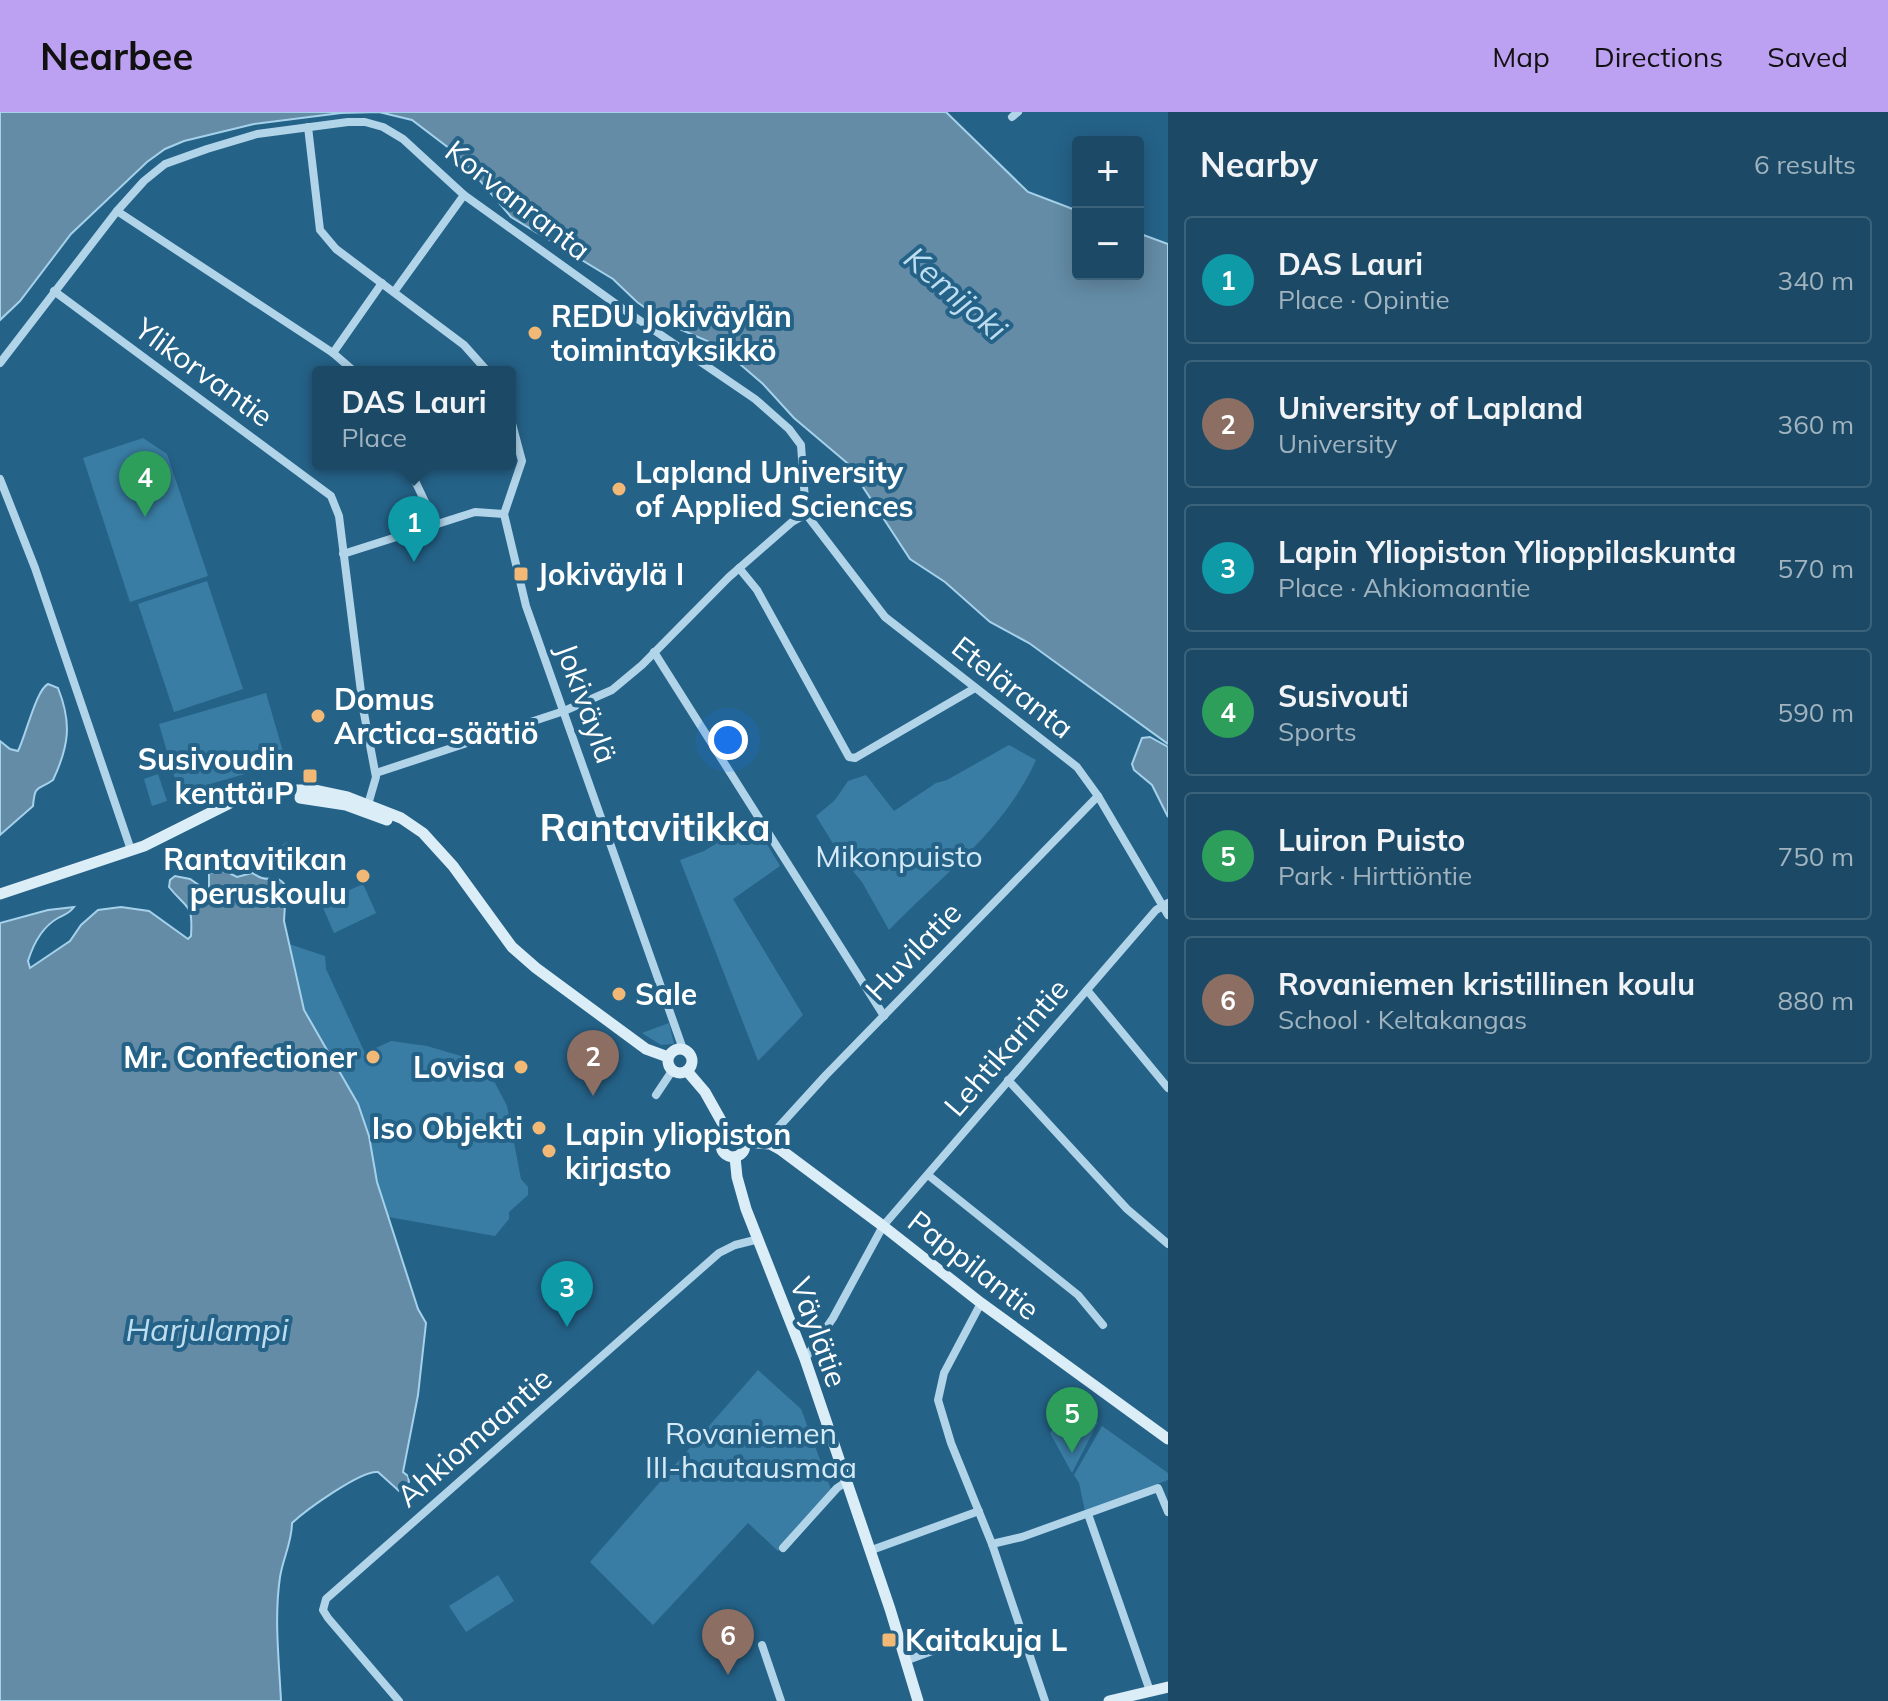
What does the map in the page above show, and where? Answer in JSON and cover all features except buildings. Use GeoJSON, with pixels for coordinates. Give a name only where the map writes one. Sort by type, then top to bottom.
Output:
{"type":"FeatureCollection","features":[{"type":"Feature","properties":{"kind":"street","name":"Korvanranta"},"geometry":{"type":"LineString","coordinates":[[0,363],[117,211],[144,181],[165,164],[257,134],[365,122],[383,127],[403,139],[464,195],[755,399],[789,429],[801,445],[804,457],[806,514]]}},
{"type":"Feature","properties":{"kind":"street"},"geometry":{"type":"LineString","coordinates":[[308,127],[320,230],[336,249],[464,345],[483,366]]}},
{"type":"Feature","properties":{"kind":"street"},"geometry":{"type":"LineString","coordinates":[[394,292],[464,195]]}},
{"type":"Feature","properties":{"kind":"street"},"geometry":{"type":"LineString","coordinates":[[117,211],[333,353],[348,366]]}},
{"type":"Feature","properties":{"kind":"street"},"geometry":{"type":"LineString","coordinates":[[333,353],[382,283]]}},
{"type":"Feature","properties":{"kind":"street","name":"Ylikorvantie"},"geometry":{"type":"LineString","coordinates":[[54,291],[325,489],[337,509],[363,708],[376,773]]}},
{"type":"Feature","properties":{"kind":"street"},"geometry":{"type":"LineString","coordinates":[[343,554],[481,511],[504,514],[522,461],[516,438]]}},
{"type":"Feature","properties":{"kind":"street"},"geometry":{"type":"LineString","coordinates":[[410,470],[436,525]]}},
{"type":"Feature","properties":{"kind":"street"},"geometry":{"type":"LineString","coordinates":[[0,479],[35,568],[131,850]]}},
{"type":"Feature","properties":{"kind":"street","name":"Jokiväylä"},"geometry":{"type":"LineString","coordinates":[[504,514],[526,606],[683,1049]]}},
{"type":"Feature","properties":{"kind":"street"},"geometry":{"type":"LineString","coordinates":[[368,807],[376,784],[376,773],[564,711],[612,690],[739,568],[792,522],[806,514]]}},
{"type":"Feature","properties":{"kind":"street","name":"Eteläranta"},"geometry":{"type":"LineString","coordinates":[[806,514],[885,617],[1077,767],[1165,904],[1168,915]]}},
{"type":"Feature","properties":{"kind":"street"},"geometry":{"type":"LineString","coordinates":[[739,568],[757,590],[849,757],[855,758],[975,688]]}},
{"type":"Feature","properties":{"kind":"street"},"geometry":{"type":"LineString","coordinates":[[654,652],[884,1016]]}},
{"type":"Feature","properties":{"kind":"street"},"geometry":{"type":"LineString","coordinates":[[0,894],[151,843],[238,799],[289,790],[314,790],[368,807],[440,852],[500,933],[524,958],[646,1049],[668,1057]]}},
{"type":"Feature","properties":{"kind":"street","name":"Huvilatie"},"geometry":{"type":"LineString","coordinates":[[770,1144],[775,1131],[1098,796]]}},
{"type":"Feature","properties":{"kind":"street","name":"Lehtikarintie"},"geometry":{"type":"LineString","coordinates":[[805,1359],[833,1318],[883,1226],[1165,904]]}},
{"type":"Feature","properties":{"kind":"street"},"geometry":{"type":"LineString","coordinates":[[1087,990],[1168,1088]]}},
{"type":"Feature","properties":{"kind":"street"},"geometry":{"type":"LineString","coordinates":[[676,1049],[683,1049],[693,1061],[687,1071],[680,1074],[672,1071],[668,1057],[676,1049]]}},
{"type":"Feature","properties":{"kind":"street"},"geometry":{"type":"LineString","coordinates":[[656,1095],[672,1071]]}},
{"type":"Feature","properties":{"kind":"street"},"geometry":{"type":"LineString","coordinates":[[687,1071],[705,1092],[728,1133]]}},
{"type":"Feature","properties":{"kind":"street"},"geometry":{"type":"LineString","coordinates":[[1008,1080],[1127,1209],[1168,1244]]}},
{"type":"Feature","properties":{"kind":"street"},"geometry":{"type":"LineString","coordinates":[[728,1133],[741,1135],[745,1142],[744,1150],[735,1157],[727,1156],[721,1146],[722,1139],[728,1133]]}},
{"type":"Feature","properties":{"kind":"street"},"geometry":{"type":"LineString","coordinates":[[745,1142],[770,1144]]}},
{"type":"Feature","properties":{"kind":"street","name":"Pappilantie"},"geometry":{"type":"LineString","coordinates":[[770,1144],[1168,1439]]}},
{"type":"Feature","properties":{"kind":"street","name":"Väylätie"},"geometry":{"type":"LineString","coordinates":[[735,1157],[740,1188],[805,1359],[890,1609],[915,1701]]}},
{"type":"Feature","properties":{"kind":"street"},"geometry":{"type":"LineString","coordinates":[[928,1175],[1078,1295],[1103,1325]]}},
{"type":"Feature","properties":{"kind":"street","name":"Ahkiomaantie"},"geometry":{"type":"LineString","coordinates":[[399,1701],[328,1618],[323,1610],[326,1599],[719,1253],[759,1239]]}},
{"type":"Feature","properties":{"kind":"street"},"geometry":{"type":"LineString","coordinates":[[981,1303],[944,1373],[938,1400],[951,1443],[992,1544],[1045,1701]]}},
{"type":"Feature","properties":{"kind":"street"},"geometry":{"type":"LineString","coordinates":[[783,1548],[846,1482]]}},
{"type":"Feature","properties":{"kind":"street"},"geometry":{"type":"LineString","coordinates":[[992,1544],[1022,1537],[1158,1488],[1168,1512]]}},
{"type":"Feature","properties":{"kind":"street"},"geometry":{"type":"LineString","coordinates":[[869,1551],[979,1511]]}},
{"type":"Feature","properties":{"kind":"street"},"geometry":{"type":"LineString","coordinates":[[1088,1514],[1150,1691]]}},
{"type":"Feature","properties":{"kind":"street"},"geometry":{"type":"LineString","coordinates":[[905,1661],[965,1639]]}},
{"type":"Feature","properties":{"kind":"street"},"geometry":{"type":"LineString","coordinates":[[762,1645],[781,1701]]}},
{"type":"Feature","properties":{"kind":"street"},"geometry":{"type":"LineString","coordinates":[[1109,1701],[1168,1687]]}},
{"type":"Feature","properties":{"kind":"green space"},"geometry":{"type":"Polygon","coordinates":[[[143,438],[167,454],[208,576],[130,602],[83,458],[143,438]]]}},
{"type":"Feature","properties":{"kind":"green space"},"geometry":{"type":"Polygon","coordinates":[[[207,581],[243,689],[174,712],[138,604],[207,581]]]}},
{"type":"Feature","properties":{"kind":"green space"},"geometry":{"type":"Polygon","coordinates":[[[266,693],[286,762],[179,793],[159,724],[266,693]]]}},
{"type":"Feature","properties":{"kind":"green space","name":"Mikonpuisto"},"geometry":{"type":"Polygon","coordinates":[[[1009,745],[1036,760],[1023,785],[1007,809],[970,851],[889,930],[862,882],[842,858],[816,816],[835,800],[848,781],[866,775],[894,811],[936,783],[947,780],[1009,745]]]}},
{"type":"Feature","properties":{"kind":"green space"},"geometry":{"type":"Polygon","coordinates":[[[158,774],[167,801],[152,806],[144,779],[158,774]]]}},
{"type":"Feature","properties":{"kind":"green space"},"geometry":{"type":"Polygon","coordinates":[[[753,821],[780,866],[733,899],[803,1015],[758,1061],[680,860],[704,851],[753,821]]]}},
{"type":"Feature","properties":{"kind":"green space"},"geometry":{"type":"Polygon","coordinates":[[[287,842],[299,868],[287,873],[273,850],[287,842]]]}},
{"type":"Feature","properties":{"kind":"green space"},"geometry":{"type":"Polygon","coordinates":[[[363,884],[376,913],[334,933],[321,903],[363,884]]]}},
{"type":"Feature","properties":{"kind":"green space"},"geometry":{"type":"Polygon","coordinates":[[[284,921],[289,944],[325,956],[326,969],[365,1053],[391,1041],[427,1046],[461,1056],[495,1083],[507,1106],[521,1179],[528,1187],[528,1195],[509,1212],[509,1219],[495,1236],[389,1217],[418,1309],[426,1323],[418,1395],[403,1472],[107,1298],[284,921]]]}},
{"type":"Feature","properties":{"kind":"green space"},"geometry":{"type":"Polygon","coordinates":[[[669,1023],[674,1044],[661,1045],[642,1033],[669,1023]]]}},
{"type":"Feature","properties":{"kind":"green space","name":"Rovaniemen III-hautausmaa"},"geometry":{"type":"Polygon","coordinates":[[[758,1370],[801,1409],[832,1492],[778,1551],[748,1523],[653,1625],[590,1562],[758,1370]]]}},
{"type":"Feature","properties":{"kind":"green space"},"geometry":{"type":"Polygon","coordinates":[[[1066,1411],[1085,1412],[1098,1422],[1072,1473],[1050,1433],[1066,1411]]]}},
{"type":"Feature","properties":{"kind":"green space"},"geometry":{"type":"Polygon","coordinates":[[[1102,1426],[1168,1473],[1168,1480],[1085,1511],[1079,1483],[1074,1475],[1102,1426]]]}},
{"type":"Feature","properties":{"kind":"green space"},"geometry":{"type":"Polygon","coordinates":[[[498,1575],[514,1601],[466,1632],[449,1606],[498,1575]]]}},
{"type":"Feature","properties":{"kind":"water"},"geometry":{"type":"Polygon","coordinates":[[[0,112],[379,112],[341,113],[254,124],[184,141],[165,149],[147,162],[71,234],[20,301],[0,320],[0,112]]]}},
{"type":"Feature","properties":{"kind":"water","name":"Kemijoki"},"geometry":{"type":"Polygon","coordinates":[[[379,112],[946,112],[1028,192],[1072,209],[1072,280],[1144,280],[1144,235],[1168,244],[1168,744],[1029,643],[990,622],[945,582],[910,559],[863,487],[859,473],[794,418],[763,384],[719,346],[668,324],[637,302],[613,279],[511,217],[458,155],[412,120],[379,112]]]}},
{"type":"Feature","properties":{"kind":"water"},"geometry":{"type":"Polygon","coordinates":[[[48,684],[58,688],[65,712],[67,734],[62,756],[53,780],[36,791],[33,806],[0,835],[0,741],[18,751],[35,704],[48,684]]]}},
{"type":"Feature","properties":{"kind":"water"},"geometry":{"type":"Polygon","coordinates":[[[1150,737],[1168,747],[1168,817],[1152,785],[1134,770],[1132,764],[1142,738],[1150,737]]]}},
{"type":"Feature","properties":{"kind":"water","name":"Harjulampi"},"geometry":{"type":"Polygon","coordinates":[[[225,871],[237,877],[252,873],[262,878],[278,879],[286,887],[284,921],[304,1010],[358,1104],[369,1136],[377,1182],[418,1309],[426,1323],[418,1395],[403,1472],[409,1482],[399,1491],[378,1472],[370,1473],[334,1492],[292,1523],[281,1570],[277,1608],[281,1701],[0,1701],[0,923],[48,910],[74,907],[43,931],[30,955],[30,968],[70,941],[81,925],[98,910],[121,907],[149,911],[188,939],[191,936],[190,912],[169,887],[170,880],[175,876],[190,879],[209,892],[209,873],[225,871]]]}},
{"type":"Feature","properties":{"kind":"place","name":"REDU Jokiväylän toimintayksikkö"},"geometry":{"type":"Point","coordinates":[535,333]}},
{"type":"Feature","properties":{"kind":"place","name":"Lapland University of Applied Sciences"},"geometry":{"type":"Point","coordinates":[619,489]}},
{"type":"Feature","properties":{"kind":"place","name":"Susivouti"},"geometry":{"type":"Point","coordinates":[145,517]}},
{"type":"Feature","properties":{"kind":"place","name":"DAS Lauri"},"geometry":{"type":"Point","coordinates":[414,562]}},
{"type":"Feature","properties":{"kind":"place","name":"Jokiväylä I"},"geometry":{"type":"Point","coordinates":[521,574]}},
{"type":"Feature","properties":{"kind":"place","name":"Domus Arctica-säätiö"},"geometry":{"type":"Point","coordinates":[318,716]}},
{"type":"Feature","properties":{"kind":"place","name":"Susivoudin kenttä P"},"geometry":{"type":"Point","coordinates":[310,776]}},
{"type":"Feature","properties":{"kind":"place","name":"Rantavitikan peruskoulu"},"geometry":{"type":"Point","coordinates":[363,876]}},
{"type":"Feature","properties":{"kind":"place","name":"Sale"},"geometry":{"type":"Point","coordinates":[619,994]}},
{"type":"Feature","properties":{"kind":"place","name":"Mr. Confectioner"},"geometry":{"type":"Point","coordinates":[373,1057]}},
{"type":"Feature","properties":{"kind":"place","name":"Lovisa"},"geometry":{"type":"Point","coordinates":[521,1067]}},
{"type":"Feature","properties":{"kind":"place","name":"University of Lapland"},"geometry":{"type":"Point","coordinates":[593,1096]}},
{"type":"Feature","properties":{"kind":"place","name":"Iso Objekti"},"geometry":{"type":"Point","coordinates":[539,1128]}},
{"type":"Feature","properties":{"kind":"place","name":"Lapin yliopiston kirjasto"},"geometry":{"type":"Point","coordinates":[549,1151]}},
{"type":"Feature","properties":{"kind":"place","name":"Lapin Yliopiston Ylioppilaskunta"},"geometry":{"type":"Point","coordinates":[567,1327]}},
{"type":"Feature","properties":{"kind":"place","name":"Luiron Puisto"},"geometry":{"type":"Point","coordinates":[1072,1453]}},
{"type":"Feature","properties":{"kind":"place","name":"Kaitakuja L"},"geometry":{"type":"Point","coordinates":[889,1640]}},
{"type":"Feature","properties":{"kind":"place","name":"Rovaniemen kristillinen koulu"},"geometry":{"type":"Point","coordinates":[728,1675]}},
{"type":"Feature","properties":{"kind":"district","name":"Rantavitikka"},"geometry":{"type":"Point","coordinates":[655,827]}}]}
